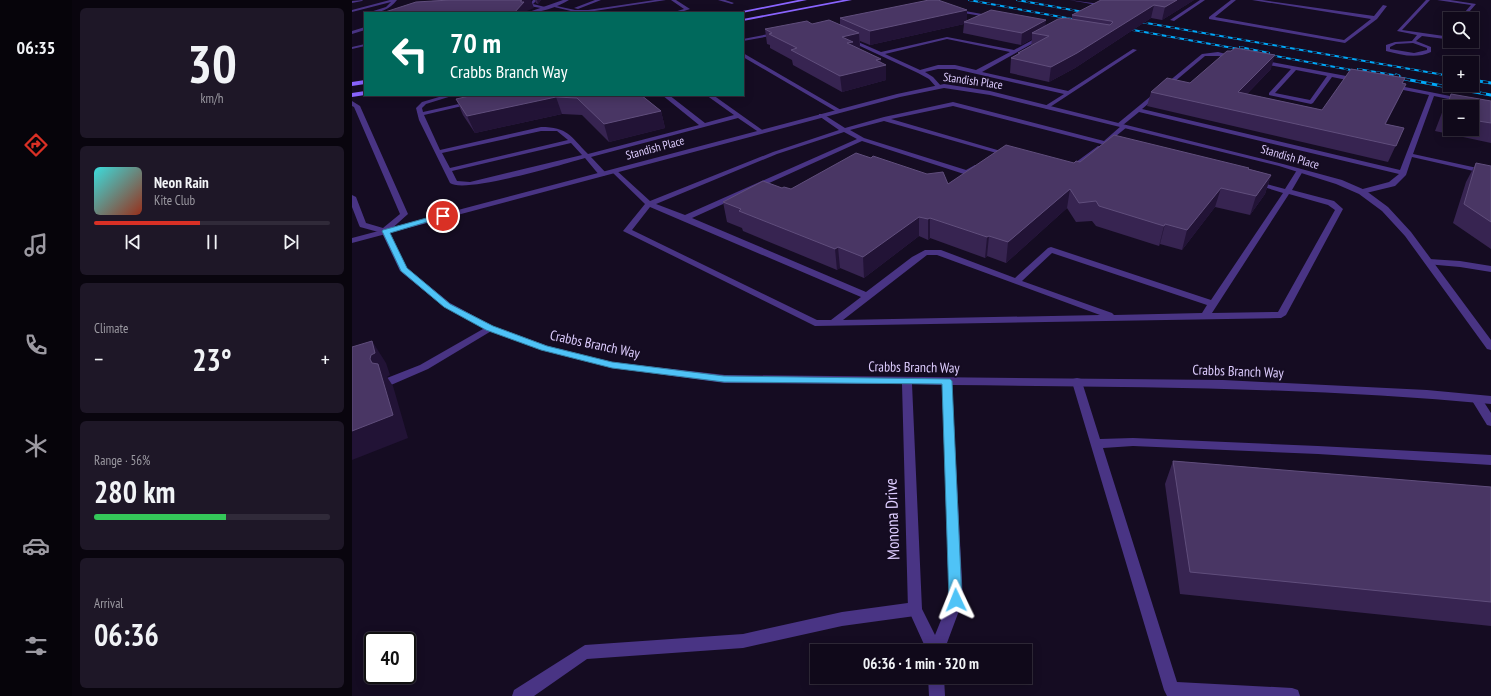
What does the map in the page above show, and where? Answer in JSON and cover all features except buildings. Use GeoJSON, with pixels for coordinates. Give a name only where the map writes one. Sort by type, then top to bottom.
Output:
{"type":"FeatureCollection","features":[{"type":"Feature","properties":{"kind":"main road"},"geometry":{"type":"LineString","coordinates":[[740,12],[805,0]]}},
{"type":"Feature","properties":{"kind":"main road"},"geometry":{"type":"LineString","coordinates":[[744,20],[850,0]]}},
{"type":"Feature","properties":{"kind":"main road"},"geometry":{"type":"LineString","coordinates":[[352,84],[364,82]]}},
{"type":"Feature","properties":{"kind":"main road"},"geometry":{"type":"LineString","coordinates":[[352,95],[364,93]]}},
{"type":"Feature","properties":{"kind":"street"},"geometry":{"type":"LineString","coordinates":[[352,2],[360,0]]}},
{"type":"Feature","properties":{"kind":"street"},"geometry":{"type":"LineString","coordinates":[[352,11],[395,0],[388,8],[373,12]]}},
{"type":"Feature","properties":{"kind":"street"},"geometry":{"type":"LineString","coordinates":[[530,5],[535,0]]}},
{"type":"Feature","properties":{"kind":"street"},"geometry":{"type":"LineString","coordinates":[[532,12],[567,0]]}},
{"type":"Feature","properties":{"kind":"street"},"geometry":{"type":"LineString","coordinates":[[567,12],[599,0]]}},
{"type":"Feature","properties":{"kind":"street"},"geometry":{"type":"LineString","coordinates":[[552,6],[572,10],[588,11],[620,4],[664,0]]}},
{"type":"Feature","properties":{"kind":"street"},"geometry":{"type":"LineString","coordinates":[[673,0],[688,8],[676,12]]}},
{"type":"Feature","properties":{"kind":"street"},"geometry":{"type":"LineString","coordinates":[[720,0],[732,2]]}},
{"type":"Feature","properties":{"kind":"street"},"geometry":{"type":"LineString","coordinates":[[1071,0],[1109,6],[1120,0]]}},
{"type":"Feature","properties":{"kind":"street"},"geometry":{"type":"LineString","coordinates":[[1172,20],[1204,0]]}},
{"type":"Feature","properties":{"kind":"street"},"geometry":{"type":"LineString","coordinates":[[1234,0],[1211,18],[1345,42],[1375,18],[1385,6]]}},
{"type":"Feature","properties":{"kind":"street"},"geometry":{"type":"LineString","coordinates":[[1254,0],[1375,18]]}},
{"type":"Feature","properties":{"kind":"street"},"geometry":{"type":"LineString","coordinates":[[1428,0],[1399,30],[1443,38]]}},
{"type":"Feature","properties":{"kind":"street"},"geometry":{"type":"LineString","coordinates":[[1439,0],[1474,4],[1467,12]]}},
{"type":"Feature","properties":{"kind":"street"},"geometry":{"type":"LineString","coordinates":[[522,6],[530,5],[547,8]]}},
{"type":"Feature","properties":{"kind":"street"},"geometry":{"type":"LineString","coordinates":[[948,9],[1002,19]]}},
{"type":"Feature","properties":{"kind":"street"},"geometry":{"type":"LineString","coordinates":[[352,34],[364,28]]}},
{"type":"Feature","properties":{"kind":"street"},"geometry":{"type":"LineString","coordinates":[[744,40],[781,33]]}},
{"type":"Feature","properties":{"kind":"street"},"geometry":{"type":"LineString","coordinates":[[352,34],[364,35]]}},
{"type":"Feature","properties":{"kind":"street"},"geometry":{"type":"LineString","coordinates":[[1413,42],[1429,47],[1429,51],[1422,54],[1413,55],[1388,50],[1388,46],[1394,43],[1413,42],[1421,34]]}},
{"type":"Feature","properties":{"kind":"street"},"geometry":{"type":"LineString","coordinates":[[840,35],[920,72],[931,78],[939,87]]}},
{"type":"Feature","properties":{"kind":"street"},"geometry":{"type":"LineString","coordinates":[[977,72],[1047,35]]}},
{"type":"Feature","properties":{"kind":"street"},"geometry":{"type":"LineString","coordinates":[[880,54],[947,38],[1015,52]]}},
{"type":"Feature","properties":{"kind":"street"},"geometry":{"type":"LineString","coordinates":[[352,48],[364,45]]}},
{"type":"Feature","properties":{"kind":"street"},"geometry":{"type":"LineString","coordinates":[[1047,107],[1135,50]]}},
{"type":"Feature","properties":{"kind":"street"},"geometry":{"type":"LineString","coordinates":[[1062,168],[1074,166],[1109,144],[1122,126],[1138,110],[1204,55],[1218,54],[1241,58]]}},
{"type":"Feature","properties":{"kind":"street"},"geometry":{"type":"LineString","coordinates":[[744,56],[839,111]]}},
{"type":"Feature","properties":{"kind":"street"},"geometry":{"type":"LineString","coordinates":[[1256,61],[1362,81]]}},
{"type":"Feature","properties":{"kind":"street"},"geometry":{"type":"LineString","coordinates":[[920,72],[947,66],[1068,93]]}},
{"type":"Feature","properties":{"kind":"street"},"geometry":{"type":"LineString","coordinates":[[1295,68],[1272,94],[1311,102],[1331,75]]}},
{"type":"Feature","properties":{"kind":"street","name":"Standish Place"},"geometry":{"type":"LineString","coordinates":[[352,241],[821,115],[899,95],[944,86],[990,93],[1300,170],[1339,182],[1362,192],[1385,209],[1408,234],[1491,347]]}},
{"type":"Feature","properties":{"kind":"street"},"geometry":{"type":"LineString","coordinates":[[1386,86],[1461,100]]}},
{"type":"Feature","properties":{"kind":"street"},"geometry":{"type":"LineString","coordinates":[[1362,192],[1392,184],[1403,173],[1432,94]]}},
{"type":"Feature","properties":{"kind":"street"},"geometry":{"type":"LineString","coordinates":[[448,96],[424,103],[419,108],[420,114],[454,183],[470,184],[487,181],[739,116]]}},
{"type":"Feature","properties":{"kind":"street"},"geometry":{"type":"LineString","coordinates":[[666,96],[703,125]]}},
{"type":"Feature","properties":{"kind":"street"},"geometry":{"type":"LineString","coordinates":[[710,96],[762,132]]}},
{"type":"Feature","properties":{"kind":"street"},"geometry":{"type":"LineString","coordinates":[[420,114],[480,101]]}},
{"type":"Feature","properties":{"kind":"street"},"geometry":{"type":"LineString","coordinates":[[352,104],[357,106],[404,214],[385,231],[363,225],[352,197]]}},
{"type":"Feature","properties":{"kind":"street"},"geometry":{"type":"LineString","coordinates":[[1109,144],[953,104],[884,119],[844,130],[775,153],[649,204],[627,230],[815,323],[1281,315],[1339,209],[1331,203],[1245,180]]}},
{"type":"Feature","properties":{"kind":"street"},"geometry":{"type":"LineString","coordinates":[[1138,110],[1403,173]]}},
{"type":"Feature","properties":{"kind":"street"},"geometry":{"type":"LineString","coordinates":[[821,115],[844,130],[862,139],[967,172],[992,156]]}},
{"type":"Feature","properties":{"kind":"street"},"geometry":{"type":"LineString","coordinates":[[884,119],[992,156],[1020,158]]}},
{"type":"Feature","properties":{"kind":"street"},"geometry":{"type":"LineString","coordinates":[[439,152],[541,129],[555,129],[564,131],[603,174]]}},
{"type":"Feature","properties":{"kind":"street"},"geometry":{"type":"LineString","coordinates":[[685,218],[862,139]]}},
{"type":"Feature","properties":{"kind":"street"},"geometry":{"type":"LineString","coordinates":[[448,170],[572,140]]}},
{"type":"Feature","properties":{"kind":"street"},"geometry":{"type":"LineString","coordinates":[[1410,156],[1491,174]]}},
{"type":"Feature","properties":{"kind":"street"},"geometry":{"type":"LineString","coordinates":[[1205,316],[1288,192],[1300,170]]}},
{"type":"Feature","properties":{"kind":"street"},"geometry":{"type":"LineString","coordinates":[[614,171],[649,204],[867,296]]}},
{"type":"Feature","properties":{"kind":"street","name":"Crabbs Branch Way"},"geometry":{"type":"LineString","coordinates":[[385,231],[404,269],[447,305],[490,328],[545,348],[612,365],[717,378],[1223,384],[1427,394],[1491,400]]}},
{"type":"Feature","properties":{"kind":"street"},"geometry":{"type":"LineString","coordinates":[[1016,282],[1051,250],[1213,304]]}},
{"type":"Feature","properties":{"kind":"street"},"geometry":{"type":"LineString","coordinates":[[834,322],[915,259],[925,253],[938,252],[1115,318]]}},
{"type":"Feature","properties":{"kind":"street"},"geometry":{"type":"LineString","coordinates":[[1429,262],[1460,264],[1491,269]]}},
{"type":"Feature","properties":{"kind":"street"},"geometry":{"type":"LineString","coordinates":[[391,381],[424,367],[490,328]]}},
{"type":"Feature","properties":{"kind":"street","name":"Monona Drive"},"geometry":{"type":"LineString","coordinates":[[908,381],[915,609],[932,644]]}},
{"type":"Feature","properties":{"kind":"street","name":"Monona Drive"},"geometry":{"type":"LineString","coordinates":[[939,644],[956,600],[947,381]]}},
{"type":"Feature","properties":{"kind":"street"},"geometry":{"type":"LineString","coordinates":[[1077,382],[1172,690],[1292,696]]}},
{"type":"Feature","properties":{"kind":"street"},"geometry":{"type":"LineString","coordinates":[[1476,399],[1491,422]]}},
{"type":"Feature","properties":{"kind":"street"},"geometry":{"type":"LineString","coordinates":[[1095,444],[1141,442],[1491,460]]}},
{"type":"Feature","properties":{"kind":"street"},"geometry":{"type":"LineString","coordinates":[[520,696],[585,652],[743,641],[842,619],[915,609]]}},
{"type":"Feature","properties":{"kind":"street"},"geometry":{"type":"LineString","coordinates":[[936,684],[937,696]]}},
{"type":"Feature","properties":{"kind":"railway"},"geometry":{"type":"LineString","coordinates":[[969,0],[1083,21]]}},
{"type":"Feature","properties":{"kind":"railway"},"geometry":{"type":"LineString","coordinates":[[1017,0],[1089,13]]}},
{"type":"Feature","properties":{"kind":"railway"},"geometry":{"type":"LineString","coordinates":[[1135,21],[1443,75]]}},
{"type":"Feature","properties":{"kind":"railway"},"geometry":{"type":"LineString","coordinates":[[1122,28],[1244,50]]}},
{"type":"Feature","properties":{"kind":"railway"},"geometry":{"type":"LineString","coordinates":[[1240,47],[1269,53]]}},
{"type":"Feature","properties":{"kind":"railway"},"geometry":{"type":"LineString","coordinates":[[1264,54],[1362,72]]}},
{"type":"Feature","properties":{"kind":"railway"},"geometry":{"type":"LineString","coordinates":[[1358,69],[1399,76],[1396,75]]}},
{"type":"Feature","properties":{"kind":"railway"},"geometry":{"type":"LineString","coordinates":[[1394,77],[1491,95]]}},
{"type":"Feature","properties":{"kind":"railway"},"geometry":{"type":"LineString","coordinates":[[1479,81],[1491,83]]}},
{"type":"Feature","properties":{"kind":"route"},"geometry":{"type":"LineString","coordinates":[[443,216],[385,231],[404,269],[447,305],[490,328],[545,348],[612,365],[724,379],[947,381],[956,600]]}}]}
